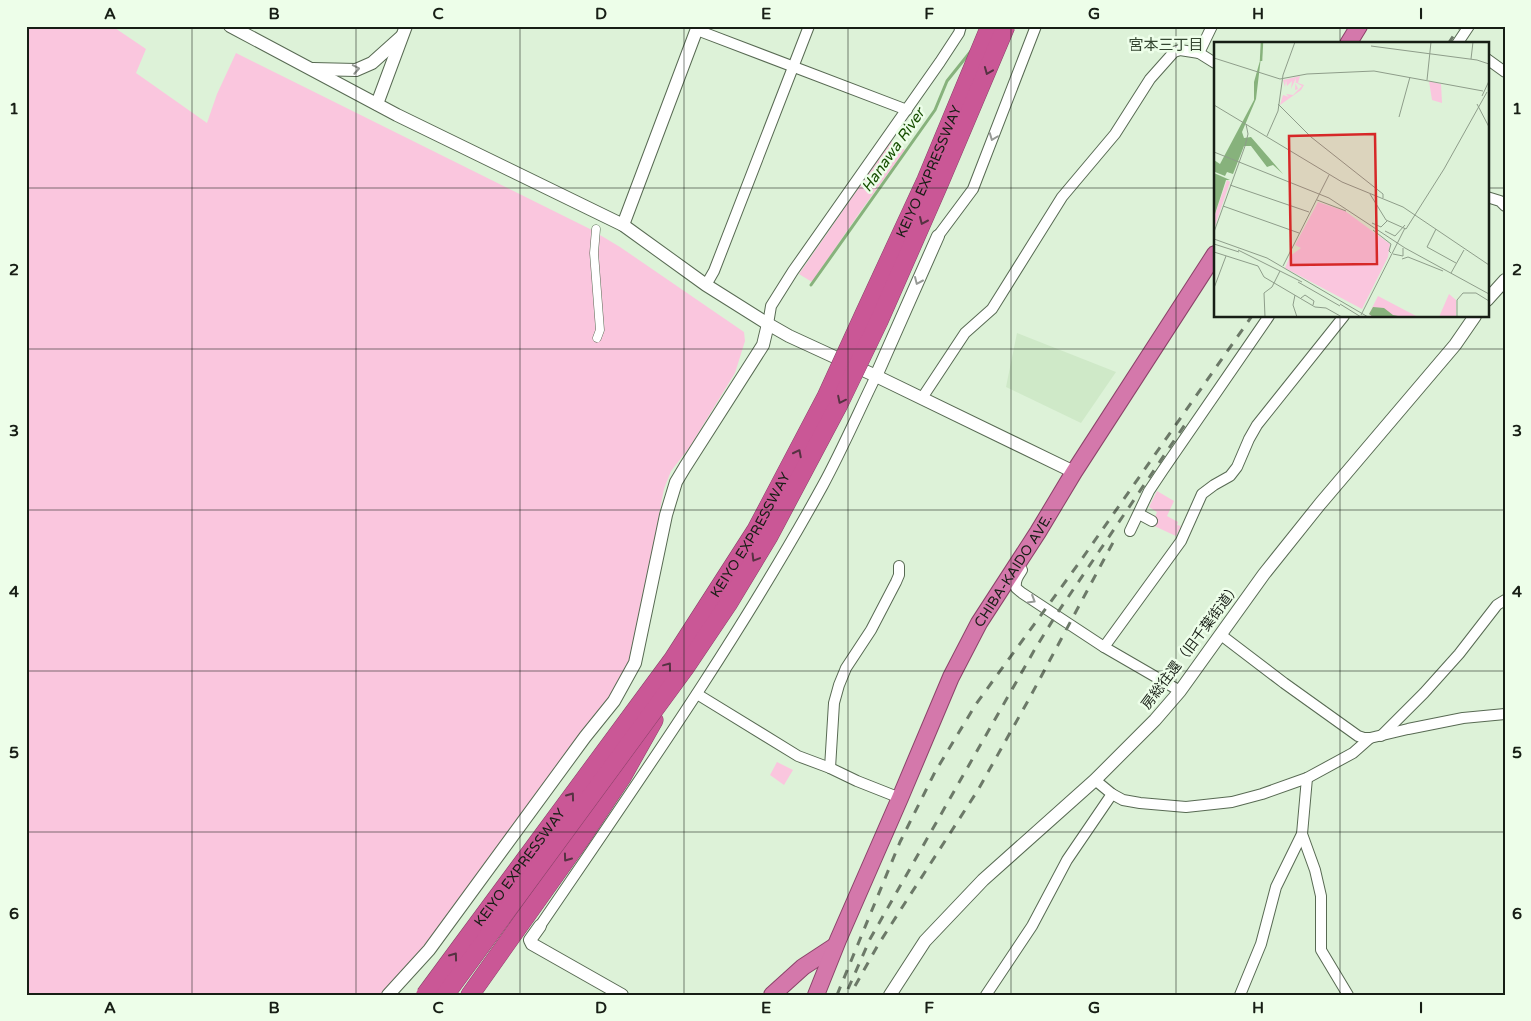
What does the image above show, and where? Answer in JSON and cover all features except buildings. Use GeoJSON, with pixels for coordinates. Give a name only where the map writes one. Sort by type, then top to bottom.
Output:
{"type":"FeatureCollection","features":[{"type":"Feature","properties":{"kind":"highway","name":"KEIYO EXPRESSWAY"},"geometry":{"type":"LineString","coordinates":[[425,995],[672,659],[756,530],[798,452],[849,348],[926,180],[990,26]]}},
{"type":"Feature","properties":{"kind":"highway","name":"KEIYO EXPRESSWAY"},"geometry":{"type":"LineString","coordinates":[[445,995],[685,668],[728,604],[769,536],[807,468],[879,320],[1006,26]]}},
{"type":"Feature","properties":{"kind":"highway"},"geometry":{"type":"LineString","coordinates":[[1349,42],[1359,26]]}},
{"type":"Feature","properties":{"kind":"highway","name":"CHIBA-KAIDO AVE."},"geometry":{"type":"LineString","coordinates":[[816,995],[835,946],[951,677],[992,601],[1214,256]]}},
{"type":"Feature","properties":{"kind":"highway"},"geometry":{"type":"LineString","coordinates":[[470,993],[602,807],[685,668]]}},
{"type":"Feature","properties":{"kind":"highway"},"geometry":{"type":"LineString","coordinates":[[772,995],[804,967],[835,946]]}},
{"type":"Feature","properties":{"kind":"street"},"geometry":{"type":"LineString","coordinates":[[230,26],[308,69],[622,225],[706,285],[789,336],[1074,472]]}},
{"type":"Feature","properties":{"kind":"street"},"geometry":{"type":"LineString","coordinates":[[706,285],[714,271],[809,26]]}},
{"type":"Feature","properties":{"kind":"street"},"geometry":{"type":"LineString","coordinates":[[388,995],[430,950],[626,682],[635,663],[660,541],[676,482],[684,466],[763,345],[771,306],[792,271],[907,110],[962,26]]}},
{"type":"Feature","properties":{"kind":"street"},"geometry":{"type":"LineString","coordinates":[[622,995],[532,944],[530,940],[697,694],[783,555],[824,484],[876,376],[938,236],[973,190],[1036,26]]}},
{"type":"Feature","properties":{"kind":"street"},"geometry":{"type":"LineString","coordinates":[[1199,53],[1212,26]]}},
{"type":"Feature","properties":{"kind":"street"},"geometry":{"type":"LineString","coordinates":[[1461,42],[1469,26]]}},
{"type":"Feature","properties":{"kind":"street"},"geometry":{"type":"LineString","coordinates":[[622,225],[697,28],[907,110]]}},
{"type":"Feature","properties":{"kind":"street"},"geometry":{"type":"LineString","coordinates":[[308,69],[356,70],[372,63],[403,32]]}},
{"type":"Feature","properties":{"kind":"street"},"geometry":{"type":"LineString","coordinates":[[377,104],[403,32]]}},
{"type":"Feature","properties":{"kind":"street"},"geometry":{"type":"LineString","coordinates":[[922,398],[966,333],[992,309],[1062,197],[1115,134],[1150,79],[1174,52],[1180,50],[1199,53],[1214,62]]}},
{"type":"Feature","properties":{"kind":"street"},"geometry":{"type":"LineString","coordinates":[[1488,60],[1505,72]]}},
{"type":"Feature","properties":{"kind":"street"},"geometry":{"type":"LineString","coordinates":[[1488,197],[1503,201]]}},
{"type":"Feature","properties":{"kind":"street"},"geometry":{"type":"LineString","coordinates":[[596,229],[594,253],[600,330],[597,338]]}},
{"type":"Feature","properties":{"kind":"street"},"geometry":{"type":"LineString","coordinates":[[1488,299],[1505,280]]}},
{"type":"Feature","properties":{"kind":"street"},"geometry":{"type":"LineString","coordinates":[[1130,531],[1149,491],[1268,318]]}},
{"type":"Feature","properties":{"kind":"street"},"geometry":{"type":"LineString","coordinates":[[1104,647],[1181,541],[1202,494],[1230,476],[1237,467],[1248,439],[1257,425],[1342,318]]}},
{"type":"Feature","properties":{"kind":"street","name":"房総往還（旧千葉街道）"},"geometry":{"type":"LineString","coordinates":[[890,995],[925,941],[983,880],[1094,780],[1155,720],[1180,690],[1264,574],[1320,504],[1455,345],[1474,318]]}},
{"type":"Feature","properties":{"kind":"street"},"geometry":{"type":"LineString","coordinates":[[1139,514],[1152,521]]}},
{"type":"Feature","properties":{"kind":"street"},"geometry":{"type":"LineString","coordinates":[[1038,532],[1040,541],[1017,578],[1016,588],[1104,647],[1180,690]]}},
{"type":"Feature","properties":{"kind":"street"},"geometry":{"type":"LineString","coordinates":[[830,768],[834,704],[839,686],[846,668],[871,630],[896,582],[899,576],[899,566]]}},
{"type":"Feature","properties":{"kind":"street"},"geometry":{"type":"LineString","coordinates":[[1094,780],[1112,794],[1127,801],[1205,806],[1232,802],[1262,794],[1306,778],[1353,753],[1375,737],[1424,693],[1460,654],[1497,605],[1505,600]]}},
{"type":"Feature","properties":{"kind":"street"},"geometry":{"type":"LineString","coordinates":[[1221,635],[1358,736],[1375,737],[1408,728],[1463,718],[1505,714]]}},
{"type":"Feature","properties":{"kind":"street"},"geometry":{"type":"LineString","coordinates":[[697,694],[798,756],[900,798]]}},
{"type":"Feature","properties":{"kind":"street"},"geometry":{"type":"LineString","coordinates":[[1240,995],[1261,944],[1276,887],[1302,834],[1306,778]]}},
{"type":"Feature","properties":{"kind":"street"},"geometry":{"type":"LineString","coordinates":[[986,995],[1032,926],[1067,860],[1112,794]]}},
{"type":"Feature","properties":{"kind":"street"},"geometry":{"type":"LineString","coordinates":[[1302,834],[1322,896],[1321,950],[1348,995]]}},
{"type":"Feature","properties":{"kind":"shaded area"},"geometry":{"type":"Polygon","coordinates":[[[26,26],[112,26],[146,49],[136,73],[207,123],[217,94],[236,53],[590,229],[620,247],[744,332],[745,341],[735,373],[689,448],[671,471],[664,489],[634,646],[629,664],[617,688],[440,930],[381,995],[26,995],[26,26]]]}},
{"type":"Feature","properties":{"kind":"shaded area"},"geometry":{"type":"Polygon","coordinates":[[[891,141],[905,150],[812,282],[799,274],[891,141]]]}},
{"type":"Feature","properties":{"kind":"shaded area"},"geometry":{"type":"Polygon","coordinates":[[[1017,333],[1116,372],[1081,423],[1006,387],[1017,333]]]}},
{"type":"Feature","properties":{"kind":"shaded area"},"geometry":{"type":"Polygon","coordinates":[[[1157,491],[1174,501],[1167,516],[1178,522],[1177,525],[1181,526],[1176,536],[1152,525],[1157,512],[1149,507],[1157,491]]]}},
{"type":"Feature","properties":{"kind":"shaded area"},"geometry":{"type":"Polygon","coordinates":[[[777,762],[793,770],[784,785],[770,775],[777,762]]]}},
{"type":"Feature","properties":{"kind":"waterway","name":"Hanawa River"},"geometry":{"type":"LineString","coordinates":[[811,285],[935,110],[947,81],[971,51]]}},
{"type":"Feature","properties":{"kind":"railway"},"geometry":{"type":"LineString","coordinates":[[1449,42],[1460,26]]}},
{"type":"Feature","properties":{"kind":"railway"},"geometry":{"type":"LineString","coordinates":[[837,995],[900,842],[935,772],[976,704],[1079,563],[1251,318]]}},
{"type":"Feature","properties":{"kind":"railway"},"geometry":{"type":"LineString","coordinates":[[848,989],[870,939],[1035,649],[1186,423]]}},
{"type":"Feature","properties":{"kind":"railway"},"geometry":{"type":"LineString","coordinates":[[855,986],[878,945],[978,790],[1116,537]]}},
{"type":"Feature","properties":{"kind":"district","name":"宮本三丁目"},"geometry":{"type":"Point","coordinates":[1166,45]}}]}
